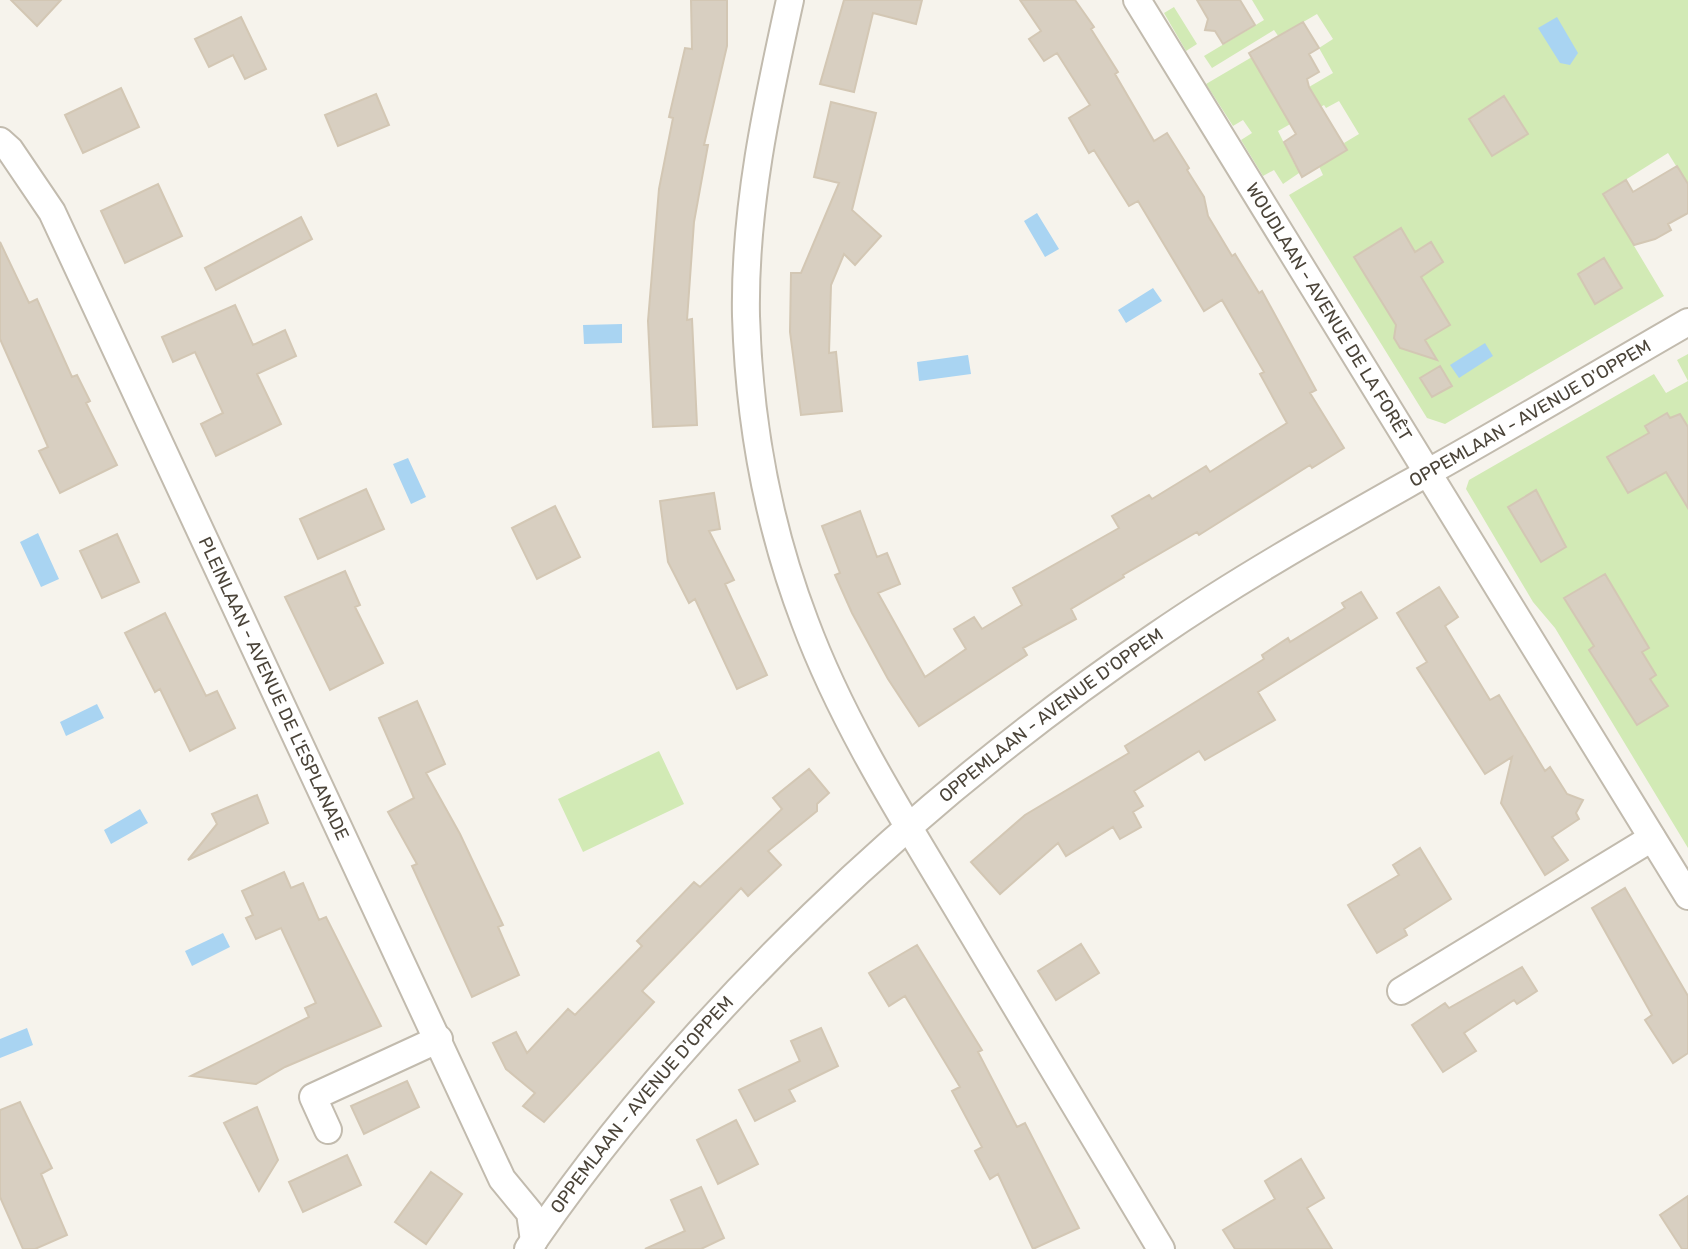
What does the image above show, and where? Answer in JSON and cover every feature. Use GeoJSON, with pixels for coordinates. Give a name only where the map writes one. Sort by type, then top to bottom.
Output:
{"type":"FeatureCollection","features":[{"type":"Feature","properties":{"kind":"street"},"geometry":{"type":"LineString","coordinates":[[790,0],[765,121],[750,218],[746,316],[754,421],[771,513],[805,623],[840,702],[909,827],[1161,1249]]}},
{"type":"Feature","properties":{"kind":"street","name":"WOUDLAAN - AVENUE DE LA FORÊT"},"geometry":{"type":"LineString","coordinates":[[1137,0],[1688,896]]}},
{"type":"Feature","properties":{"kind":"street","name":"PLEINLAAN - AVENUE DE L'ESPLANADE"},"geometry":{"type":"LineString","coordinates":[[0,141],[10,150],[52,212],[502,1179],[530,1213],[531,1246]]}},
{"type":"Feature","properties":{"kind":"street","name":"OPPEMLAAN - AVENUE D'OPPEM"},"geometry":{"type":"LineString","coordinates":[[531,1246],[620,1127],[687,1047],[802,926],[909,827],[1038,722],[1157,635],[1282,556],[1688,322]]}},
{"type":"Feature","properties":{"kind":"street"},"geometry":{"type":"LineString","coordinates":[[1401,991],[1652,838]]}},
{"type":"Feature","properties":{"kind":"street"},"geometry":{"type":"LineString","coordinates":[[328,1130],[313,1097],[439,1039]]}},
{"type":"Feature","properties":{"kind":"green space"},"geometry":{"type":"Polygon","coordinates":[[[1252,0],[1688,0],[1688,185],[1668,153],[1603,194],[1664,296],[1445,424],[1427,418],[1289,195],[1323,175],[1318,164],[1347,150],[1344,143],[1359,134],[1339,101],[1326,108],[1324,105],[1278,131],[1295,165],[1302,171],[1283,184],[1274,170],[1263,176],[1241,140],[1252,133],[1243,120],[1233,126],[1206,84],[1252,57],[1302,91],[1333,73],[1319,48],[1333,39],[1317,14],[1286,32],[1281,40],[1274,30],[1212,68],[1204,56],[1264,20],[1252,0]]]}},
{"type":"Feature","properties":{"kind":"green space"},"geometry":{"type":"Polygon","coordinates":[[[1174,7],[1197,44],[1186,51],[1164,13],[1174,7]]]}},
{"type":"Feature","properties":{"kind":"green space"},"geometry":{"type":"Polygon","coordinates":[[[1688,354],[1688,381],[1677,360],[1688,354]]]}},
{"type":"Feature","properties":{"kind":"green space"},"geometry":{"type":"Polygon","coordinates":[[[1654,374],[1666,393],[1688,381],[1688,848],[1555,628],[1533,602],[1466,489],[1469,480],[1654,374]]]}},
{"type":"Feature","properties":{"kind":"green space"},"geometry":{"type":"Polygon","coordinates":[[[659,751],[684,804],[583,852],[558,799],[659,751]]]}},
{"type":"Feature","properties":{"kind":"water"},"geometry":{"type":"Polygon","coordinates":[[[1557,17],[1578,53],[1570,65],[1560,63],[1538,28],[1557,17]]]}},
{"type":"Feature","properties":{"kind":"water"},"geometry":{"type":"Polygon","coordinates":[[[1037,213],[1059,249],[1045,257],[1024,221],[1037,213]]]}},
{"type":"Feature","properties":{"kind":"water"},"geometry":{"type":"Polygon","coordinates":[[[1153,288],[1162,301],[1126,323],[1118,310],[1153,288]]]}},
{"type":"Feature","properties":{"kind":"water"},"geometry":{"type":"Polygon","coordinates":[[[622,324],[622,343],[584,344],[583,325],[622,324]]]}},
{"type":"Feature","properties":{"kind":"water"},"geometry":{"type":"Polygon","coordinates":[[[1485,343],[1493,356],[1459,378],[1450,365],[1485,343]]]}},
{"type":"Feature","properties":{"kind":"water"},"geometry":{"type":"Polygon","coordinates":[[[968,355],[971,374],[919,381],[917,362],[968,355]]]}},
{"type":"Feature","properties":{"kind":"water"},"geometry":{"type":"Polygon","coordinates":[[[408,458],[426,497],[411,504],[393,464],[408,458]]]}},
{"type":"Feature","properties":{"kind":"water"},"geometry":{"type":"Polygon","coordinates":[[[38,533],[59,579],[41,587],[20,542],[38,533]]]}},
{"type":"Feature","properties":{"kind":"water"},"geometry":{"type":"Polygon","coordinates":[[[97,704],[104,718],[66,736],[60,722],[97,704]]]}},
{"type":"Feature","properties":{"kind":"water"},"geometry":{"type":"Polygon","coordinates":[[[140,809],[148,823],[111,844],[104,830],[140,809]]]}},
{"type":"Feature","properties":{"kind":"water"},"geometry":{"type":"Polygon","coordinates":[[[223,933],[230,947],[192,966],[185,951],[223,933]]]}},
{"type":"Feature","properties":{"kind":"water"},"geometry":{"type":"Polygon","coordinates":[[[27,1028],[33,1045],[0,1058],[0,1039],[27,1028]]]}},
{"type":"Feature","properties":{"kind":"building"},"geometry":{"type":"Polygon","coordinates":[[[11,0],[61,0],[37,26],[11,0]]]}},
{"type":"Feature","properties":{"kind":"building"},"geometry":{"type":"Polygon","coordinates":[[[691,0],[727,0],[727,46],[704,145],[708,145],[694,222],[687,320],[692,319],[697,425],[653,427],[648,321],[659,189],[673,118],[669,117],[685,48],[692,49],[691,0]]]}},
{"type":"Feature","properties":{"kind":"building"},"geometry":{"type":"Polygon","coordinates":[[[844,0],[922,0],[916,24],[873,13],[854,92],[820,84],[844,0]]]}},
{"type":"Feature","properties":{"kind":"building"},"geometry":{"type":"Polygon","coordinates":[[[1020,0],[1075,0],[1094,27],[1091,29],[1118,72],[1115,74],[1154,141],[1167,133],[1189,168],[1187,170],[1204,197],[1208,216],[1232,256],[1235,254],[1259,293],[1262,291],[1316,390],[1310,393],[1344,448],[1312,468],[1310,465],[1199,535],[1197,532],[1123,575],[1124,577],[1071,609],[1076,619],[1023,648],[1027,655],[919,726],[888,679],[852,613],[835,575],[840,573],[822,526],[860,511],[877,557],[887,553],[900,584],[878,593],[925,677],[966,649],[954,629],[974,617],[982,629],[1022,605],[1013,588],[1119,528],[1112,516],[1149,495],[1152,499],[1206,466],[1210,472],[1287,423],[1260,374],[1264,372],[1222,300],[1204,311],[1138,201],[1129,206],[1094,150],[1089,153],[1069,118],[1090,105],[1057,53],[1044,61],[1029,39],[1041,31],[1020,0]]]}},
{"type":"Feature","properties":{"kind":"building"},"geometry":{"type":"Polygon","coordinates":[[[1197,0],[1240,0],[1255,25],[1223,44],[1215,31],[1205,30],[1208,19],[1197,0]]]}},
{"type":"Feature","properties":{"kind":"building"},"geometry":{"type":"Polygon","coordinates":[[[241,17],[266,69],[245,79],[233,55],[209,67],[195,39],[241,17]]]}},
{"type":"Feature","properties":{"kind":"building"},"geometry":{"type":"Polygon","coordinates":[[[1303,22],[1319,48],[1309,54],[1319,72],[1307,79],[1309,87],[1347,150],[1302,177],[1284,142],[1296,134],[1249,53],[1303,22]]]}},
{"type":"Feature","properties":{"kind":"building"},"geometry":{"type":"Polygon","coordinates":[[[121,88],[139,127],[83,153],[65,115],[121,88]]]}},
{"type":"Feature","properties":{"kind":"building"},"geometry":{"type":"Polygon","coordinates":[[[376,94],[389,125],[338,146],[325,115],[376,94]]]}},
{"type":"Feature","properties":{"kind":"building"},"geometry":{"type":"Polygon","coordinates":[[[1504,96],[1528,134],[1492,156],[1469,119],[1504,96]]]}},
{"type":"Feature","properties":{"kind":"building"},"geometry":{"type":"Polygon","coordinates":[[[831,102],[876,113],[852,210],[881,236],[855,265],[844,254],[831,285],[829,353],[836,352],[842,411],[801,415],[790,332],[791,273],[801,273],[839,183],[814,177],[831,102]]]}},
{"type":"Feature","properties":{"kind":"building"},"geometry":{"type":"Polygon","coordinates":[[[1677,166],[1688,184],[1688,213],[1668,224],[1671,230],[1655,239],[1634,245],[1603,194],[1626,180],[1633,192],[1677,166]]]}},
{"type":"Feature","properties":{"kind":"building"},"geometry":{"type":"Polygon","coordinates":[[[158,184],[182,236],[125,263],[101,211],[158,184]]]}},
{"type":"Feature","properties":{"kind":"building"},"geometry":{"type":"Polygon","coordinates":[[[301,217],[312,239],[216,290],[205,268],[301,217]]]}},
{"type":"Feature","properties":{"kind":"building"},"geometry":{"type":"Polygon","coordinates":[[[1401,228],[1415,252],[1431,242],[1443,262],[1421,277],[1450,325],[1425,340],[1437,360],[1400,348],[1394,338],[1396,325],[1354,257],[1401,228]]]}},
{"type":"Feature","properties":{"kind":"building"},"geometry":{"type":"Polygon","coordinates":[[[0,242],[29,303],[37,299],[72,377],[77,375],[90,401],[86,403],[117,465],[60,493],[39,451],[48,447],[0,339],[0,242]]]}},
{"type":"Feature","properties":{"kind":"building"},"geometry":{"type":"Polygon","coordinates":[[[1604,258],[1622,288],[1595,304],[1578,274],[1604,258]]]}},
{"type":"Feature","properties":{"kind":"building"},"geometry":{"type":"Polygon","coordinates":[[[235,305],[253,345],[285,330],[296,356],[257,374],[281,424],[216,456],[201,424],[223,413],[195,352],[173,362],[162,337],[235,305]]]}},
{"type":"Feature","properties":{"kind":"building"},"geometry":{"type":"Polygon","coordinates":[[[1440,366],[1452,386],[1432,397],[1420,378],[1440,366]]]}},
{"type":"Feature","properties":{"kind":"building"},"geometry":{"type":"Polygon","coordinates":[[[1667,413],[1670,418],[1680,414],[1688,427],[1688,508],[1666,472],[1628,493],[1607,457],[1649,433],[1645,426],[1667,413]]]}},
{"type":"Feature","properties":{"kind":"building"},"geometry":{"type":"Polygon","coordinates":[[[366,489],[384,529],[318,559],[300,519],[366,489]]]}},
{"type":"Feature","properties":{"kind":"building"},"geometry":{"type":"Polygon","coordinates":[[[1536,490],[1566,547],[1541,562],[1508,507],[1536,490]]]}},
{"type":"Feature","properties":{"kind":"building"},"geometry":{"type":"Polygon","coordinates":[[[714,493],[720,529],[709,531],[734,580],[725,584],[767,675],[737,689],[695,599],[689,603],[668,562],[660,501],[714,493]]]}},
{"type":"Feature","properties":{"kind":"building"},"geometry":{"type":"Polygon","coordinates":[[[555,506],[580,557],[537,579],[512,528],[555,506]]]}},
{"type":"Feature","properties":{"kind":"building"},"geometry":{"type":"Polygon","coordinates":[[[117,534],[139,582],[102,598],[80,551],[117,534]]]}},
{"type":"Feature","properties":{"kind":"building"},"geometry":{"type":"Polygon","coordinates":[[[345,571],[360,605],[355,607],[383,663],[330,690],[285,597],[345,571]]]}},
{"type":"Feature","properties":{"kind":"building"},"geometry":{"type":"Polygon","coordinates":[[[1605,574],[1649,648],[1642,652],[1656,675],[1650,679],[1668,706],[1637,725],[1589,650],[1594,646],[1564,598],[1605,574]]]}},
{"type":"Feature","properties":{"kind":"building"},"geometry":{"type":"Polygon","coordinates":[[[1439,587],[1458,617],[1445,626],[1490,700],[1499,695],[1545,771],[1550,767],[1567,794],[1583,800],[1576,813],[1579,819],[1552,837],[1568,860],[1545,875],[1501,803],[1512,757],[1485,774],[1417,668],[1427,662],[1397,613],[1439,587]]]}},
{"type":"Feature","properties":{"kind":"building"},"geometry":{"type":"Polygon","coordinates":[[[1361,592],[1377,618],[1258,692],[1275,720],[1205,760],[1199,751],[1134,791],[1143,806],[1133,812],[1141,827],[1120,839],[1113,827],[1066,856],[1058,843],[1000,894],[971,862],[1025,815],[1129,753],[1125,746],[1264,659],[1262,655],[1288,638],[1290,642],[1345,608],[1342,603],[1361,592]]]}},
{"type":"Feature","properties":{"kind":"building"},"geometry":{"type":"Polygon","coordinates":[[[165,613],[206,696],[217,691],[235,728],[190,751],[160,689],[155,692],[125,633],[165,613]]]}},
{"type":"Feature","properties":{"kind":"building"},"geometry":{"type":"Polygon","coordinates":[[[417,701],[445,764],[426,773],[460,834],[503,925],[498,927],[519,975],[472,997],[412,866],[417,864],[388,812],[414,798],[379,718],[417,701]]]}},
{"type":"Feature","properties":{"kind":"building"},"geometry":{"type":"Polygon","coordinates":[[[809,769],[829,793],[817,804],[817,811],[768,851],[781,865],[748,896],[741,888],[642,991],[654,1002],[544,1122],[523,1106],[535,1093],[506,1069],[493,1043],[516,1032],[527,1053],[568,1009],[575,1015],[642,946],[637,941],[694,882],[700,887],[782,809],[773,798],[809,769]]]}},
{"type":"Feature","properties":{"kind":"building"},"geometry":{"type":"Polygon","coordinates":[[[257,795],[268,823],[188,860],[217,824],[212,814],[257,795]]]}},
{"type":"Feature","properties":{"kind":"building"},"geometry":{"type":"Polygon","coordinates":[[[1420,848],[1451,899],[1404,929],[1407,935],[1377,953],[1348,905],[1399,875],[1393,865],[1420,848]]]}},
{"type":"Feature","properties":{"kind":"building"},"geometry":{"type":"Polygon","coordinates":[[[284,872],[291,888],[303,883],[319,920],[326,917],[381,1026],[285,1067],[256,1084],[191,1076],[309,1017],[305,1008],[316,1003],[281,928],[256,939],[246,918],[253,915],[242,891],[284,872]]]}},
{"type":"Feature","properties":{"kind":"building"},"geometry":{"type":"Polygon","coordinates":[[[1625,888],[1688,996],[1688,1053],[1673,1063],[1645,1020],[1652,1015],[1592,908],[1625,888]]]}},
{"type":"Feature","properties":{"kind":"building"},"geometry":{"type":"Polygon","coordinates":[[[1081,944],[1099,973],[1056,1000],[1038,971],[1081,944]]]}},
{"type":"Feature","properties":{"kind":"building"},"geometry":{"type":"Polygon","coordinates":[[[917,945],[982,1050],[978,1052],[1017,1127],[1025,1123],[1079,1228],[1033,1249],[998,1174],[990,1179],[975,1151],[982,1147],[952,1091],[960,1087],[905,996],[889,1006],[869,973],[917,945]]]}},
{"type":"Feature","properties":{"kind":"building"},"geometry":{"type":"Polygon","coordinates":[[[1522,967],[1537,991],[1517,1004],[1514,1000],[1464,1033],[1476,1051],[1443,1072],[1412,1025],[1445,1003],[1449,1008],[1522,967]]]}},
{"type":"Feature","properties":{"kind":"building"},"geometry":{"type":"Polygon","coordinates":[[[821,1028],[838,1066],[789,1090],[795,1101],[755,1121],[739,1090],[800,1061],[791,1041],[821,1028]]]}},
{"type":"Feature","properties":{"kind":"building"},"geometry":{"type":"Polygon","coordinates":[[[407,1081],[419,1107],[364,1134],[351,1106],[407,1081]]]}},
{"type":"Feature","properties":{"kind":"building"},"geometry":{"type":"Polygon","coordinates":[[[20,1102],[52,1168],[41,1174],[67,1235],[35,1249],[23,1249],[0,1197],[0,1110],[20,1102]]]}},
{"type":"Feature","properties":{"kind":"building"},"geometry":{"type":"Polygon","coordinates":[[[257,1107],[278,1160],[259,1191],[224,1123],[257,1107]]]}},
{"type":"Feature","properties":{"kind":"building"},"geometry":{"type":"Polygon","coordinates":[[[736,1120],[758,1164],[718,1184],[697,1140],[736,1120]]]}},
{"type":"Feature","properties":{"kind":"building"},"geometry":{"type":"Polygon","coordinates":[[[347,1155],[361,1185],[303,1212],[289,1182],[347,1155]]]}},
{"type":"Feature","properties":{"kind":"building"},"geometry":{"type":"Polygon","coordinates":[[[1301,1159],[1324,1198],[1307,1208],[1332,1249],[1235,1249],[1223,1230],[1275,1199],[1265,1181],[1301,1159]]]}},
{"type":"Feature","properties":{"kind":"building"},"geometry":{"type":"Polygon","coordinates":[[[431,1172],[462,1194],[426,1244],[395,1222],[431,1172]]]}},
{"type":"Feature","properties":{"kind":"building"},"geometry":{"type":"Polygon","coordinates":[[[701,1187],[724,1238],[701,1249],[645,1249],[685,1231],[671,1200],[701,1187]]]}},
{"type":"Feature","properties":{"kind":"building"},"geometry":{"type":"Polygon","coordinates":[[[1688,1196],[1688,1249],[1682,1249],[1660,1215],[1688,1196]]]}}]}
